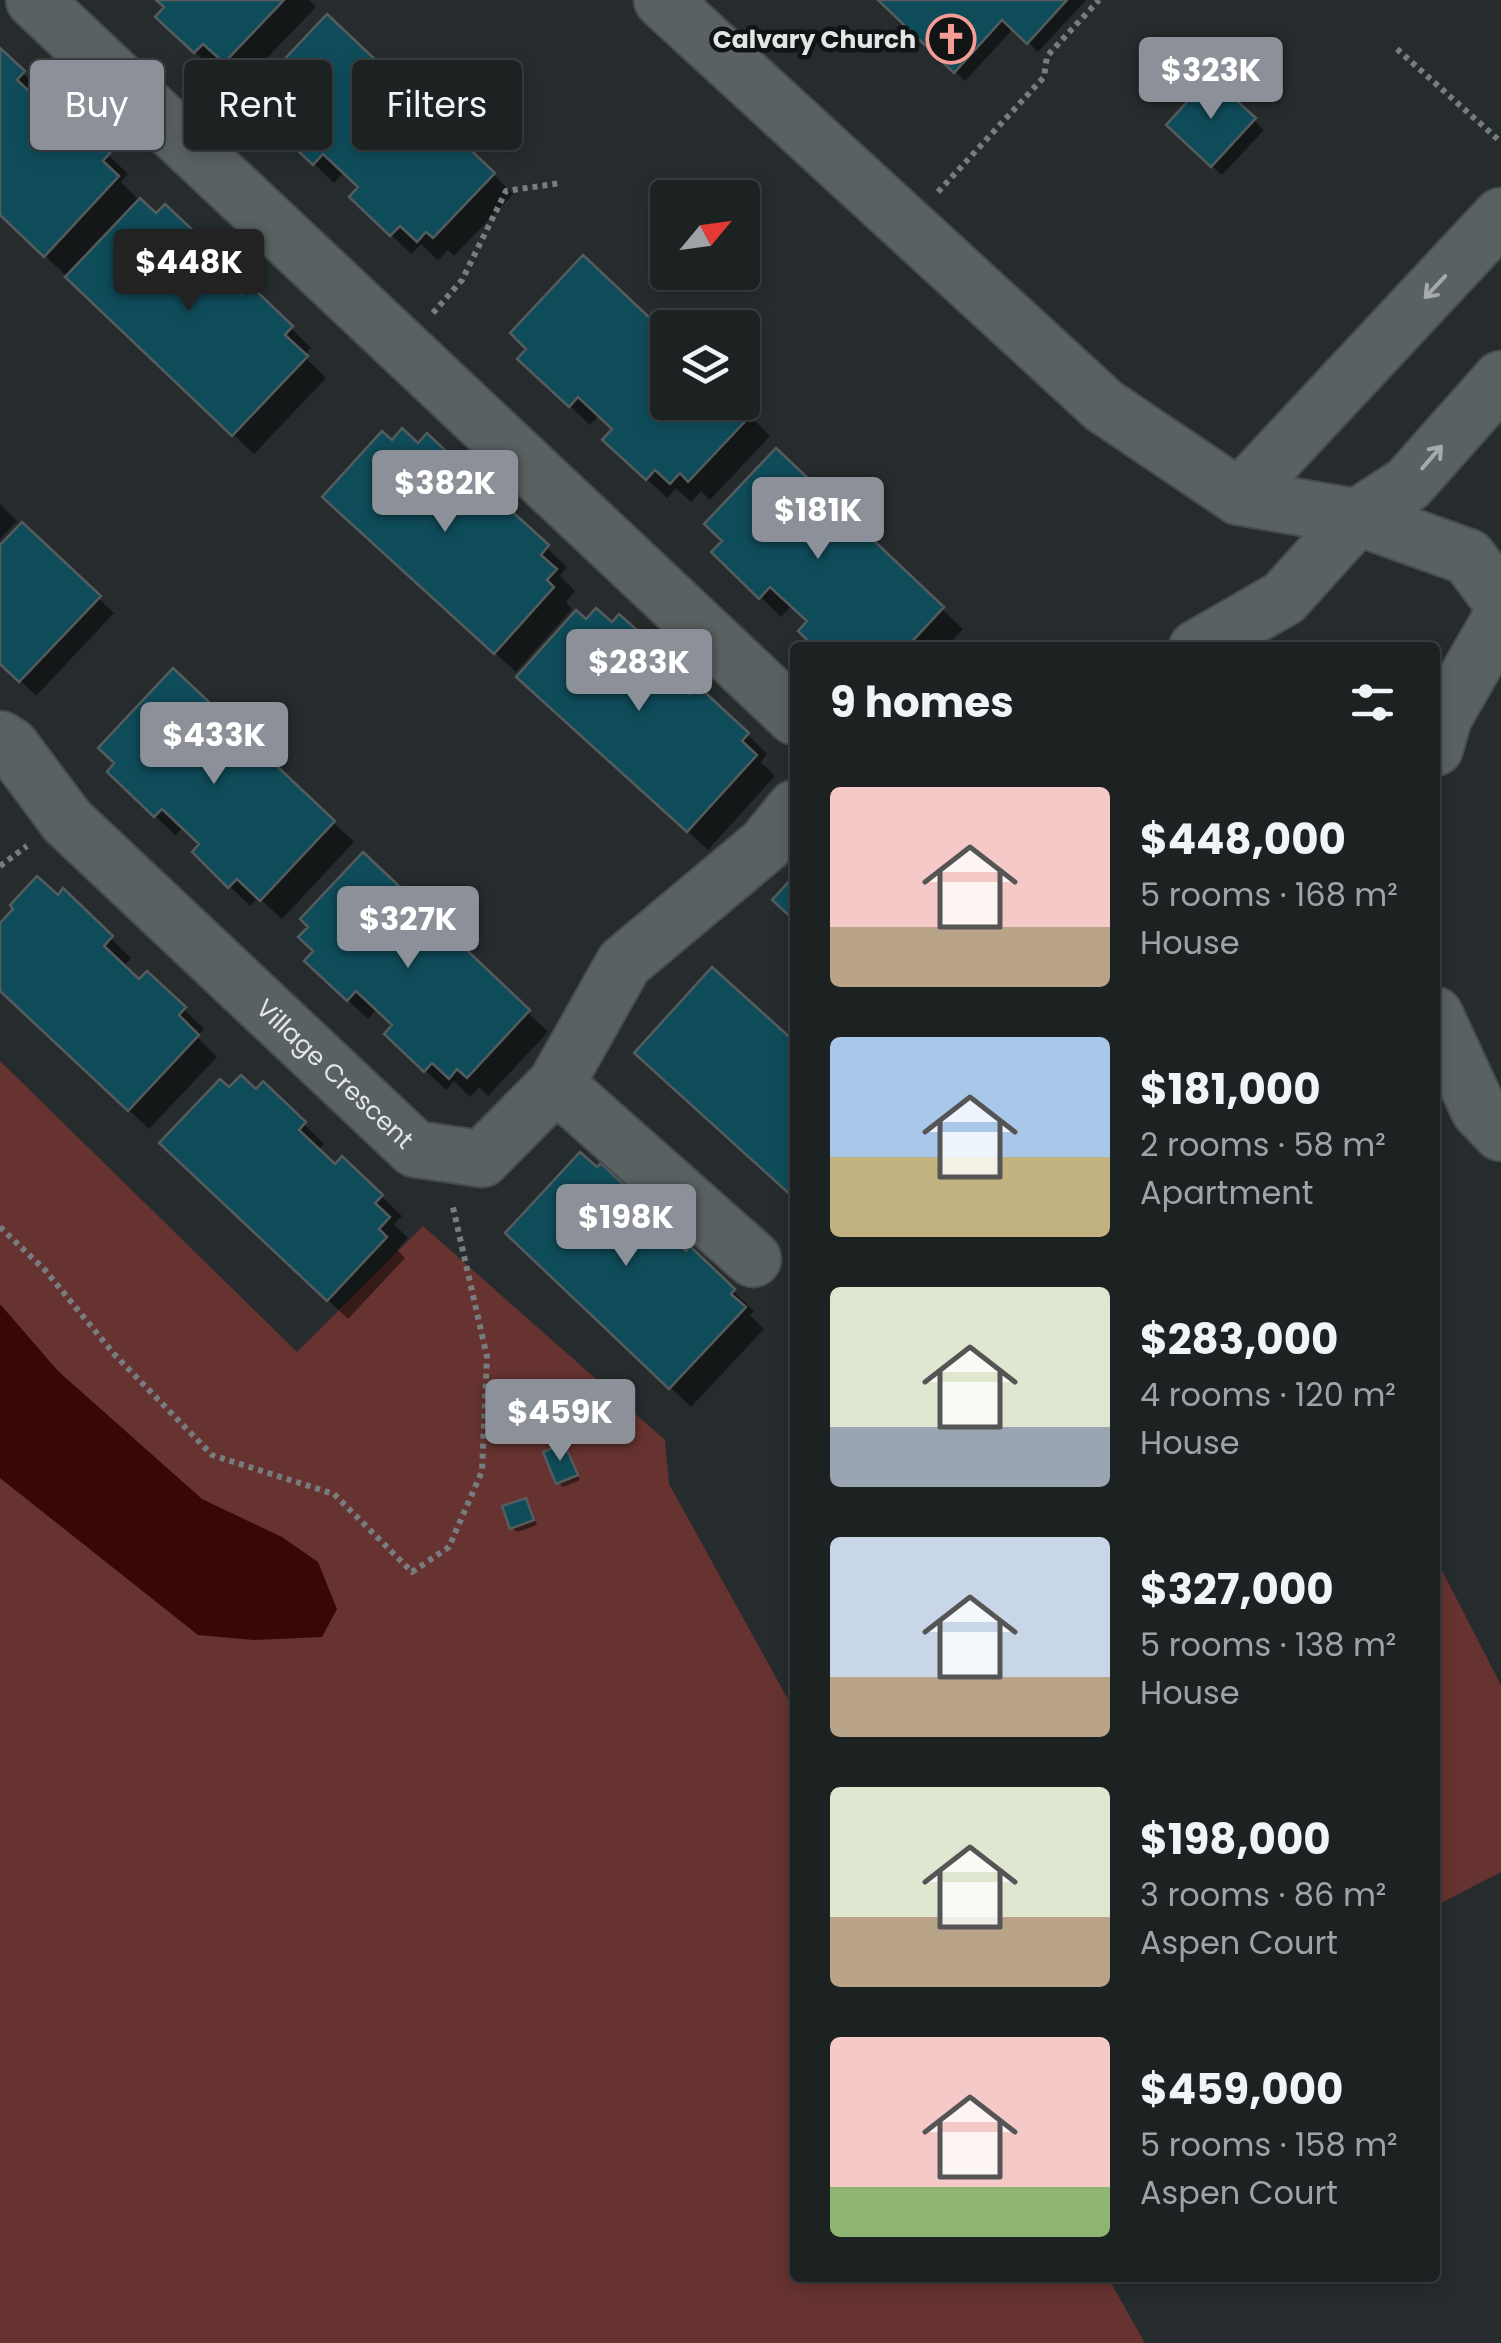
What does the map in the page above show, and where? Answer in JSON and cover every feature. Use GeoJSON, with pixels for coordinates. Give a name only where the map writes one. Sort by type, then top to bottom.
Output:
{"type":"FeatureCollection","features":[{"type":"Feature","properties":{"kind":"street"},"geometry":{"type":"LineString","coordinates":[[34,0],[790,712]]}},
{"type":"Feature","properties":{"kind":"street"},"geometry":{"type":"LineString","coordinates":[[662,0],[1104,406],[1239,497],[1357,517],[1468,557],[1501,600]]}},
{"type":"Feature","properties":{"kind":"street"},"geometry":{"type":"LineString","coordinates":[[1239,497],[1501,216]]}},
{"type":"Feature","properties":{"kind":"street"},"geometry":{"type":"LineString","coordinates":[[1207,642],[1284,598],[1357,517],[1408,484],[1501,378]]}},
{"type":"Feature","properties":{"kind":"street"},"geometry":{"type":"LineString","coordinates":[[1440,730],[1444,716],[1501,618]]}},
{"type":"Feature","properties":{"kind":"street","name":"Village Crescent"},"geometry":{"type":"LineString","coordinates":[[0,739],[11,746],[68,820],[415,1149],[482,1159],[556,1084],[624,963],[766,844],[790,814]]}},
{"type":"Feature","properties":{"kind":"street"},"geometry":{"type":"LineString","coordinates":[[1440,1026],[1478,1110],[1501,1133]]}},
{"type":"Feature","properties":{"kind":"street"},"geometry":{"type":"LineString","coordinates":[[556,1084],[753,1258]]}},
{"type":"Feature","properties":{"kind":"path"},"geometry":{"type":"LineString","coordinates":[[907,225],[1044,77],[1047,56],[1099,0]]}},
{"type":"Feature","properties":{"kind":"path"},"geometry":{"type":"LineString","coordinates":[[1397,48],[1501,142]]}},
{"type":"Feature","properties":{"kind":"path"},"geometry":{"type":"LineString","coordinates":[[402,347],[462,280],[506,191],[561,183]]}},
{"type":"Feature","properties":{"kind":"path"},"geometry":{"type":"LineString","coordinates":[[0,1227],[212,1455],[334,1494],[412,1572],[449,1547],[482,1471],[487,1357],[441,1153]]}},
{"type":"Feature","properties":{"kind":"shaded area"},"geometry":{"type":"Polygon","coordinates":[[[0,1061],[297,1352],[423,1226],[665,1440],[669,1484],[790,1703],[790,2282],[1110,2282],[1145,2343],[0,2343],[0,1061]]]}},
{"type":"Feature","properties":{"kind":"shaded area"},"geometry":{"type":"Polygon","coordinates":[[[0,1304],[58,1371],[202,1499],[282,1537],[318,1562],[337,1609],[322,1637],[254,1640],[198,1635],[0,1478],[0,1304]]]}},
{"type":"Feature","properties":{"kind":"shaded area"},"geometry":{"type":"Polygon","coordinates":[[[1440,1567],[1501,1685],[1501,1872],[1440,1903],[1440,1567]]]}},
{"type":"Feature","properties":{"kind":"building"},"geometry":{"type":"Polygon","coordinates":[[[156,0],[284,0],[227,60],[221,60],[203,44],[194,53],[155,17],[164,7],[156,0]]]}},
{"type":"Feature","properties":{"kind":"building","name":"Calvary Church"},"geometry":{"type":"Polygon","coordinates":[[[878,0],[1067,0],[1027,44],[1002,20],[954,73],[878,0]]]}},
{"type":"Feature","properties":{"kind":"building"},"geometry":{"type":"Polygon","coordinates":[[[327,14],[376,60],[352,60],[352,150],[471,150],[495,173],[433,238],[426,232],[417,242],[400,226],[390,236],[349,197],[358,187],[323,154],[313,165],[297,150],[332,150],[332,60],[284,60],[327,14]]]}},
{"type":"Feature","properties":{"kind":"building"},"geometry":{"type":"Polygon","coordinates":[[[0,48],[25,71],[17,80],[30,92],[30,150],[107,150],[110,153],[103,161],[119,176],[44,257],[0,215],[0,48]]]}},
{"type":"Feature","properties":{"kind":"building"},"geometry":{"type":"Polygon","coordinates":[[[1210,77],[1256,118],[1211,167],[1166,125],[1210,77]]]}},
{"type":"Feature","properties":{"kind":"building"},"geometry":{"type":"Polygon","coordinates":[[[140,198],[156,213],[165,204],[218,254],[209,263],[242,294],[250,285],[293,326],[285,335],[308,356],[232,436],[65,277],[140,198]]]}},
{"type":"Feature","properties":{"kind":"building"},"geometry":{"type":"Polygon","coordinates":[[[583,255],[650,318],[650,420],[746,420],[688,482],[680,473],[670,484],[655,470],[646,480],[602,440],[612,429],[578,397],[569,407],[517,359],[526,349],[510,333],[583,255]]]}},
{"type":"Feature","properties":{"kind":"building"},"geometry":{"type":"Polygon","coordinates":[[[402,428],[418,443],[427,433],[470,474],[462,483],[496,514],[505,505],[549,545],[541,555],[557,569],[547,580],[554,587],[494,654],[322,497],[382,431],[392,440],[402,428]]]}},
{"type":"Feature","properties":{"kind":"building"},"geometry":{"type":"Polygon","coordinates":[[[776,448],[944,607],[912,642],[809,642],[798,631],[807,621],[770,587],[759,599],[711,552],[722,541],[704,524],[776,448]]]}},
{"type":"Feature","properties":{"kind":"building"},"geometry":{"type":"Polygon","coordinates":[[[22,522],[101,596],[19,682],[0,664],[0,545],[22,522]]]}},
{"type":"Feature","properties":{"kind":"building"},"geometry":{"type":"Polygon","coordinates":[[[596,608],[612,622],[619,614],[664,654],[656,662],[690,694],[698,686],[749,733],[742,741],[757,755],[687,832],[516,677],[576,610],[586,619],[596,608]]]}},
{"type":"Feature","properties":{"kind":"building"},"geometry":{"type":"Polygon","coordinates":[[[173,668],[335,821],[260,901],[237,879],[228,888],[192,852],[199,844],[162,809],[154,817],[107,772],[114,763],[98,748],[173,668]]]}},
{"type":"Feature","properties":{"kind":"building"},"geometry":{"type":"Polygon","coordinates":[[[363,852],[530,1010],[467,1078],[457,1069],[449,1079],[432,1063],[424,1072],[384,1034],[392,1025],[356,991],[347,1001],[304,961],[313,951],[298,937],[308,927],[300,919],[363,852]]]}},
{"type":"Feature","properties":{"kind":"building"},"geometry":{"type":"Polygon","coordinates":[[[37,876],[58,895],[63,888],[113,936],[104,946],[139,979],[147,971],[186,1007],[179,1015],[199,1035],[128,1111],[0,991],[0,923],[13,909],[10,905],[37,876]]]}},
{"type":"Feature","properties":{"kind":"building"},"geometry":{"type":"Polygon","coordinates":[[[790,880],[790,916],[772,900],[790,880]]]}},
{"type":"Feature","properties":{"kind":"building"},"geometry":{"type":"Polygon","coordinates":[[[712,967],[790,1037],[790,1194],[634,1053],[712,967]]]}},
{"type":"Feature","properties":{"kind":"building"},"geometry":{"type":"Polygon","coordinates":[[[241,1075],[256,1089],[263,1081],[306,1122],[299,1130],[335,1164],[342,1156],[383,1195],[375,1203],[390,1217],[379,1229],[387,1237],[327,1301],[159,1143],[220,1079],[229,1087],[241,1075]]]}},
{"type":"Feature","properties":{"kind":"building"},"geometry":{"type":"Polygon","coordinates":[[[580,1152],[597,1167],[601,1163],[645,1205],[641,1209],[686,1251],[690,1246],[735,1289],[731,1294],[746,1307],[669,1389],[505,1233],[580,1152]]]}},
{"type":"Feature","properties":{"kind":"building"},"geometry":{"type":"Polygon","coordinates":[[[564,1443],[578,1475],[556,1484],[543,1452],[564,1443]]]}},
{"type":"Feature","properties":{"kind":"building"},"geometry":{"type":"Polygon","coordinates":[[[526,1498],[534,1520],[510,1529],[502,1506],[526,1498]]]}},
{"type":"Feature","properties":{"kind":"place","name":"Calvary Church"},"geometry":{"type":"Point","coordinates":[951,39]}}]}
